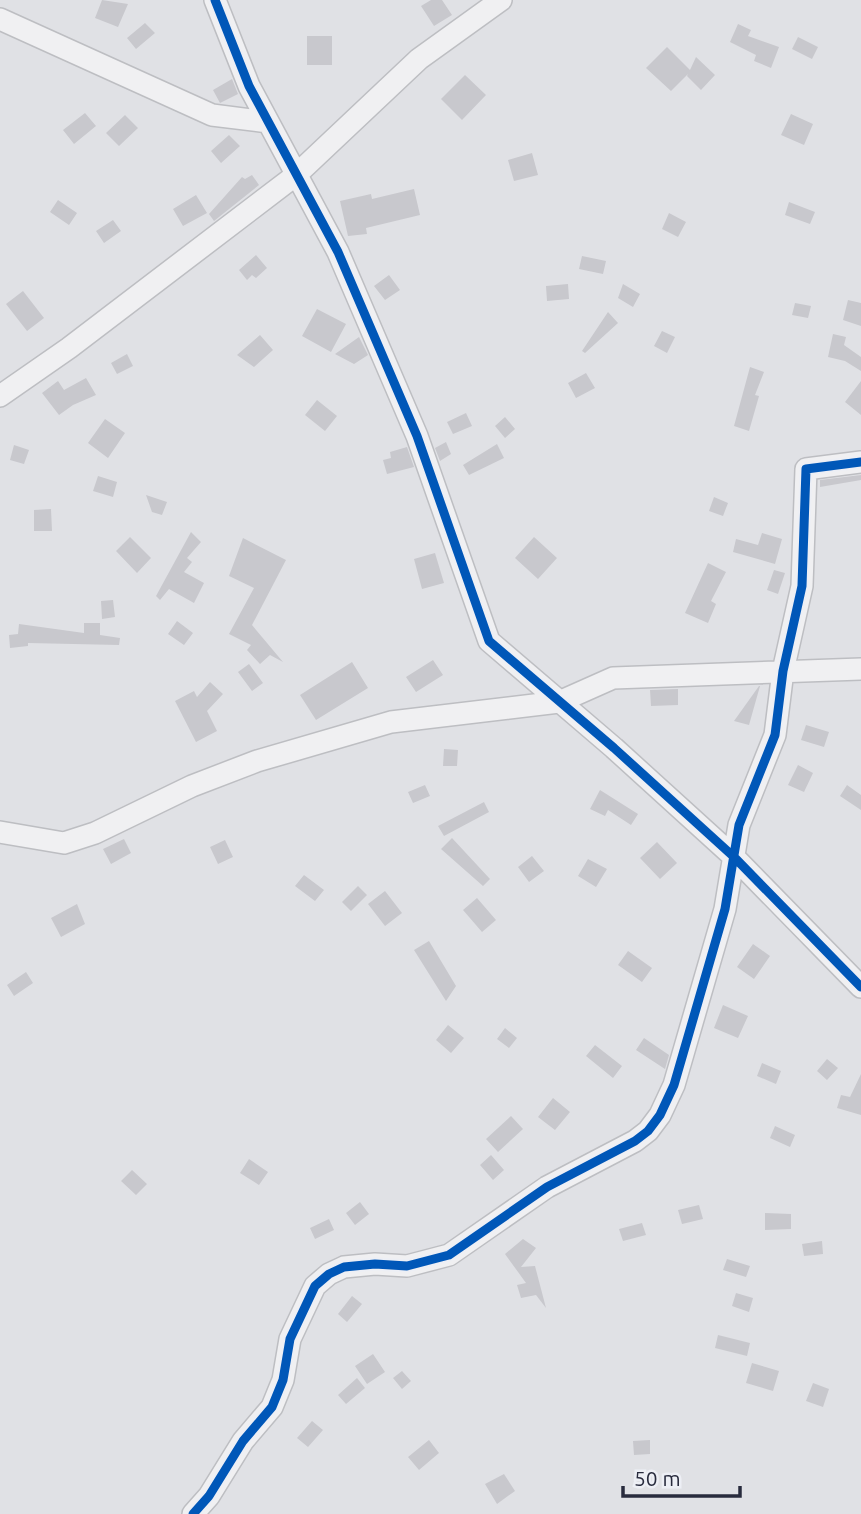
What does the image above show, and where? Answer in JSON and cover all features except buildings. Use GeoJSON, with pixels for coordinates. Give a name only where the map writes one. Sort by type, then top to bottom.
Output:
{"type":"FeatureCollection","features":[{"type":"Feature","properties":{"kind":"street"},"geometry":{"type":"LineString","coordinates":[[215,0],[249,86],[338,252],[417,436],[489,641],[614,748],[734,857],[861,987]]}},
{"type":"Feature","properties":{"kind":"street"},"geometry":{"type":"LineString","coordinates":[[0,396],[69,348],[296,175],[419,59],[494,2]]}},
{"type":"Feature","properties":{"kind":"street"},"geometry":{"type":"LineString","coordinates":[[0,19],[212,115],[268,122]]}},
{"type":"Feature","properties":{"kind":"street"},"geometry":{"type":"LineString","coordinates":[[193,1514],[209,1496],[243,1441],[272,1407],[283,1380],[290,1339],[315,1286],[329,1274],[344,1267],[375,1264],[407,1266],[449,1255],[547,1188],[648,1131],[660,1115],[674,1085],[698,1011],[725,909],[739,825],[775,735],[783,671],[802,586],[806,470],[861,462]]}},
{"type":"Feature","properties":{"kind":"street"},"geometry":{"type":"LineString","coordinates":[[0,832],[64,843],[95,833],[192,786],[257,761],[391,722],[559,702],[613,678],[861,670]]}},
{"type":"Feature","properties":{"kind":"cycle path"},"geometry":{"type":"LineString","coordinates":[[215,0],[249,86],[338,252],[417,436],[489,641],[614,748],[734,857],[861,987]]}},
{"type":"Feature","properties":{"kind":"cycle path"},"geometry":{"type":"LineString","coordinates":[[193,1514],[209,1496],[243,1441],[272,1407],[283,1380],[290,1339],[315,1286],[329,1274],[344,1267],[375,1264],[407,1266],[449,1255],[547,1187],[635,1141],[648,1131],[660,1115],[674,1085],[725,909],[739,825],[775,735],[783,671],[802,586],[806,469],[861,462]]}}]}
